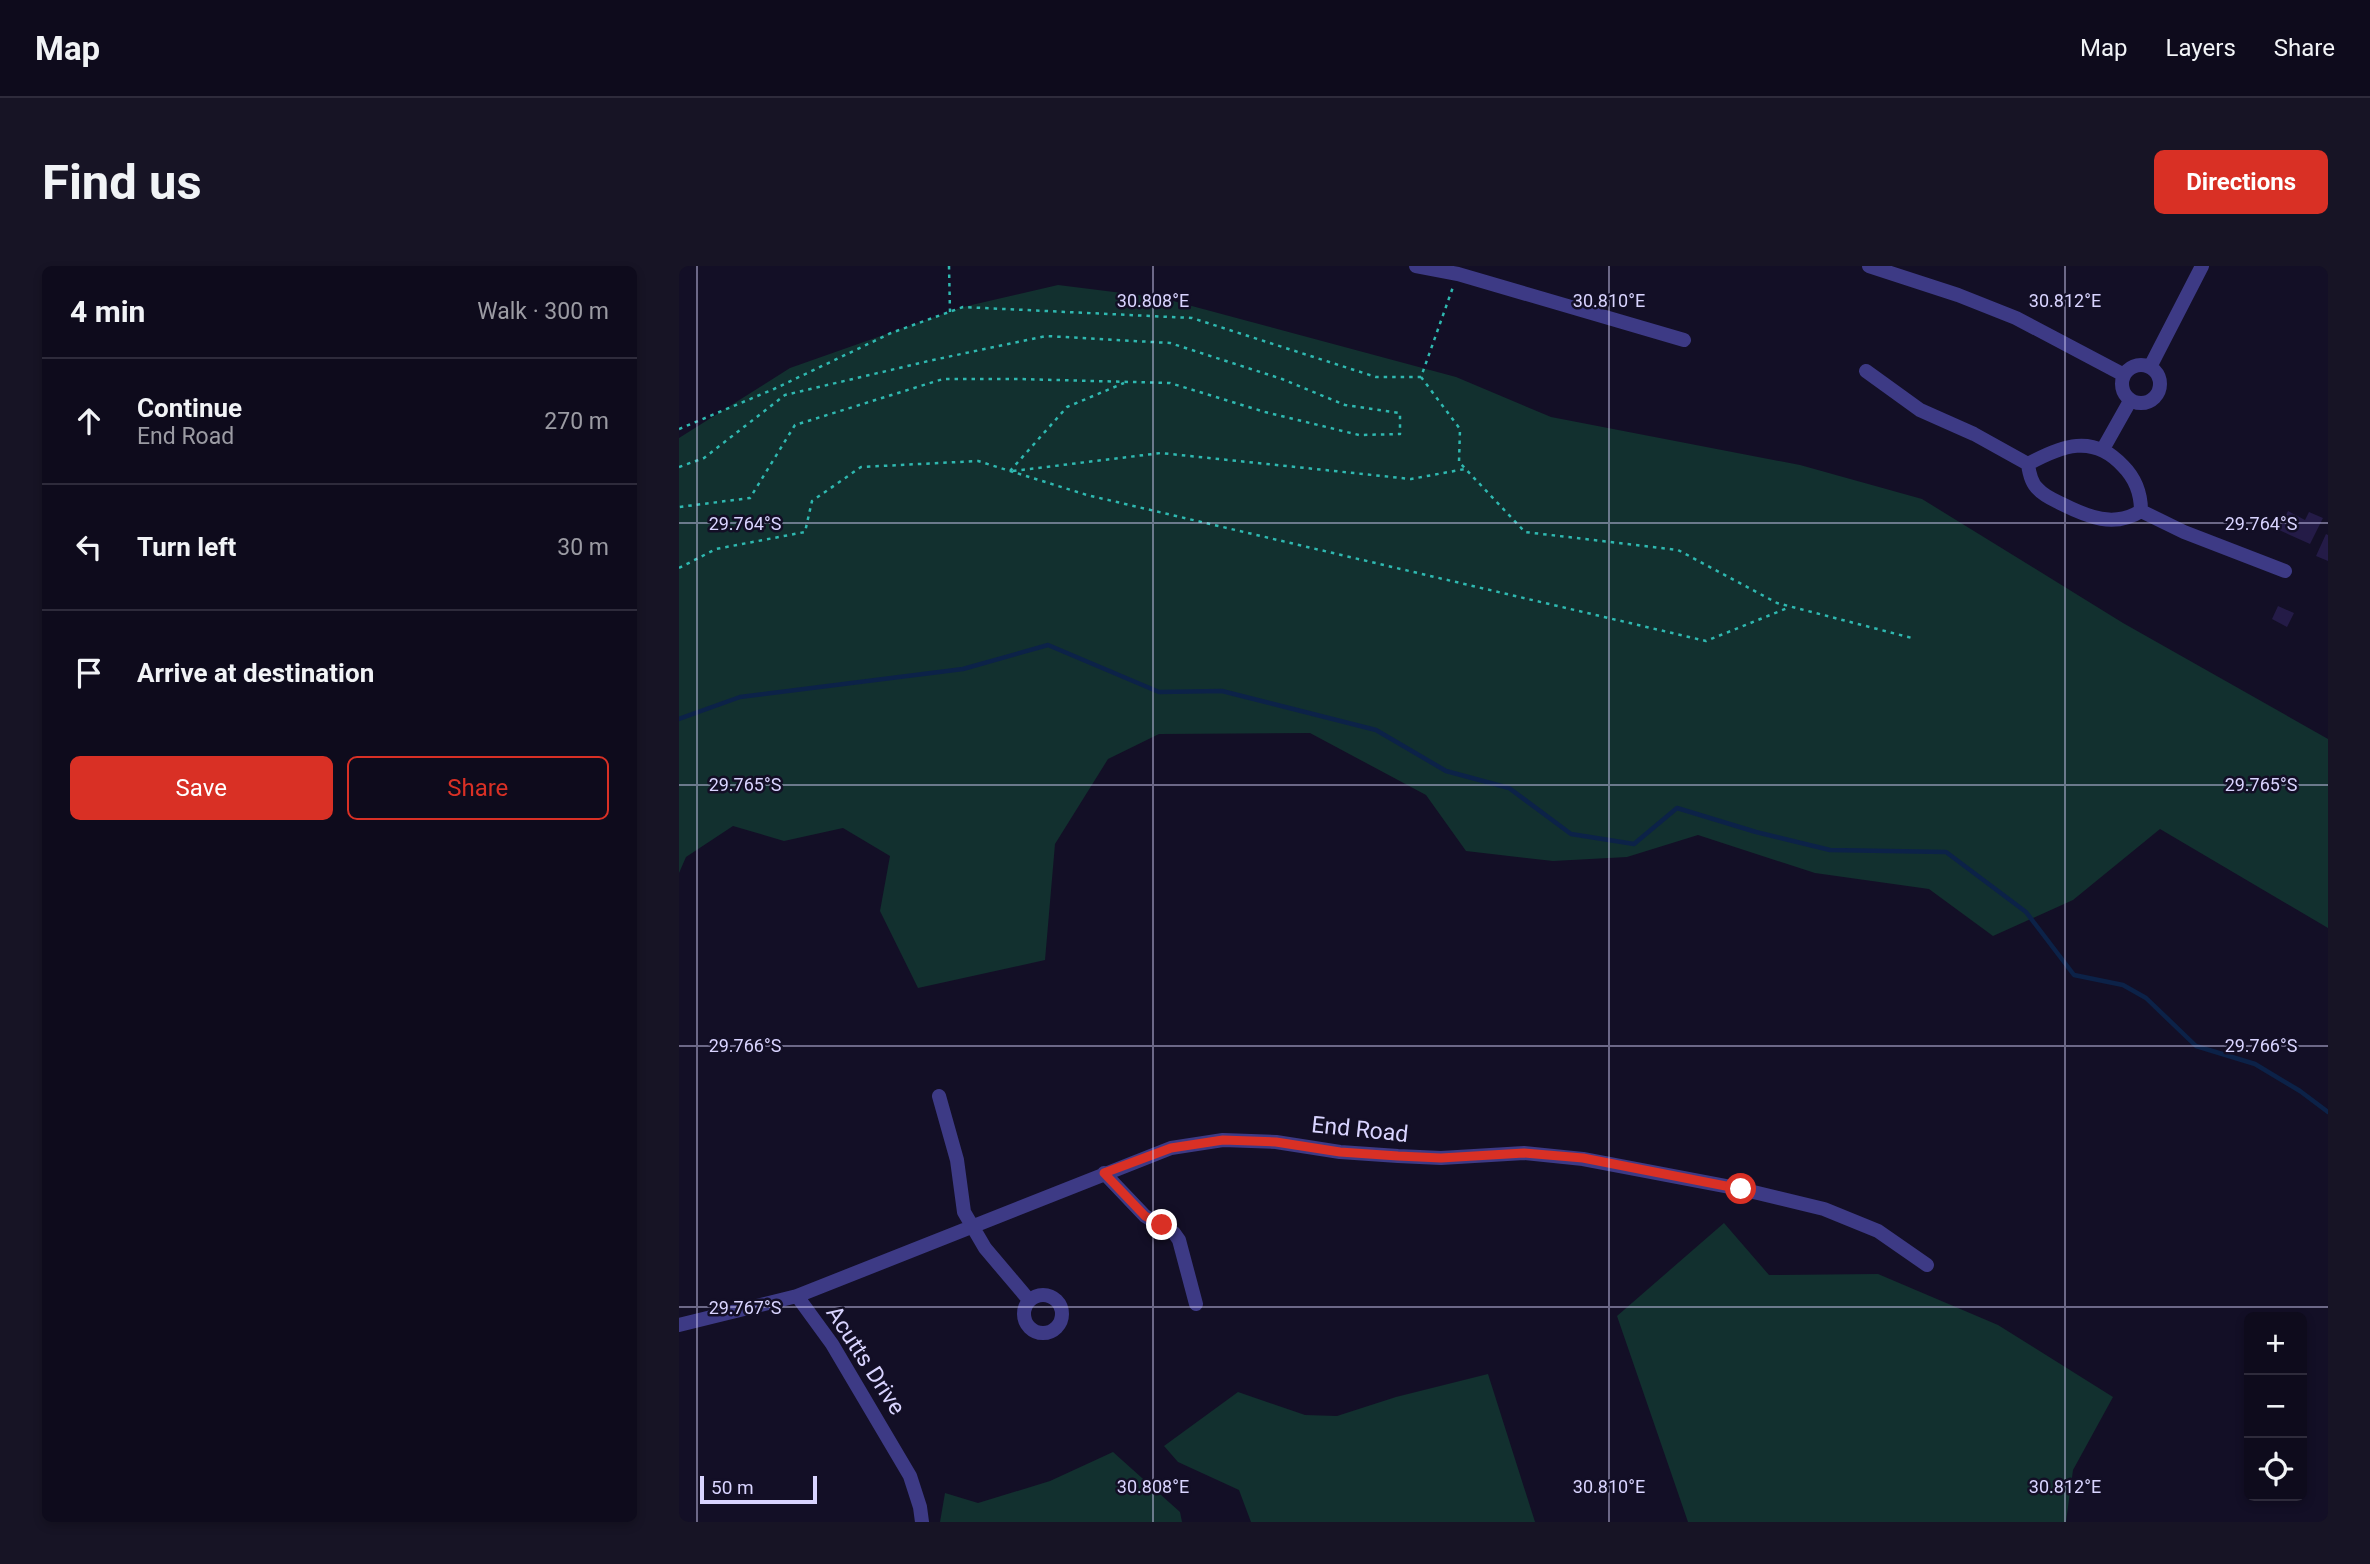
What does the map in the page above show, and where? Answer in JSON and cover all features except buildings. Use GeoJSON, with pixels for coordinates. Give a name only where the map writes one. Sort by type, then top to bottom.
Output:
{"type":"FeatureCollection","features":[{"type":"Feature","properties":{"kind":"street"},"geometry":{"type":"LineString","coordinates":[[1416,266],[1458,270],[1684,340]]}},
{"type":"Feature","properties":{"kind":"street"},"geometry":{"type":"LineString","coordinates":[[1869,266],[1958,295],[2016,318],[2125,374]]}},
{"type":"Feature","properties":{"kind":"street"},"geometry":{"type":"LineString","coordinates":[[2150,367],[2202,266]]}},
{"type":"Feature","properties":{"kind":"street"},"geometry":{"type":"LineString","coordinates":[[2130,401],[2122,386],[2125,374],[2133,367],[2150,367]]}},
{"type":"Feature","properties":{"kind":"street"},"geometry":{"type":"LineString","coordinates":[[2130,401],[2150,401],[2158,391],[2159,379],[2150,367]]}},
{"type":"Feature","properties":{"kind":"street"},"geometry":{"type":"LineString","coordinates":[[1866,371],[1920,410],[1974,434],[2028,464],[2036,488],[2088,516],[2099,519],[2129,518],[2141,511]]}},
{"type":"Feature","properties":{"kind":"street"},"geometry":{"type":"LineString","coordinates":[[2103,449],[2130,401]]}},
{"type":"Feature","properties":{"kind":"street"},"geometry":{"type":"LineString","coordinates":[[2028,464],[2050,451],[2069,446],[2083,445],[2103,449],[2120,462],[2135,483],[2141,498],[2141,511]]}},
{"type":"Feature","properties":{"kind":"street"},"geometry":{"type":"LineString","coordinates":[[2141,511],[2184,532],[2285,570]]}},
{"type":"Feature","properties":{"kind":"street"},"geometry":{"type":"LineString","coordinates":[[940,1096],[957,1160],[964,1212],[985,1248],[1029,1300]]}},
{"type":"Feature","properties":{"kind":"street","name":"End Road"},"geometry":{"type":"LineString","coordinates":[[797,1296],[1171,1148],[1223,1140],[1276,1142],[1340,1152],[1398,1156],[1441,1158],[1524,1153],[1583,1158],[1741,1189],[1824,1209],[1878,1231],[1927,1265]]}},
{"type":"Feature","properties":{"kind":"street"},"geometry":{"type":"LineString","coordinates":[[1104,1173],[1145,1216],[1174,1233],[1179,1240],[1196,1304]]}},
{"type":"Feature","properties":{"kind":"street","name":"Acutts Drive"},"geometry":{"type":"LineString","coordinates":[[679,1325],[797,1296],[832,1343],[910,1476],[922,1522]]}},
{"type":"Feature","properties":{"kind":"path"},"geometry":{"type":"LineString","coordinates":[[949,266],[950,312]]}},
{"type":"Feature","properties":{"kind":"path"},"geometry":{"type":"LineString","coordinates":[[1421,377],[1458,270]]}},
{"type":"Feature","properties":{"kind":"path"},"geometry":{"type":"LineString","coordinates":[[679,429],[774,389],[891,333],[963,307],[1192,318],[1376,377],[1421,377]]}},
{"type":"Feature","properties":{"kind":"path"},"geometry":{"type":"LineString","coordinates":[[679,467],[704,458],[785,395],[1046,336],[1170,343],[1282,379],[1345,405],[1400,413],[1400,434],[1359,435],[1265,412],[1170,383],[943,379],[795,425],[750,498],[679,507]]}},
{"type":"Feature","properties":{"kind":"path"},"geometry":{"type":"LineString","coordinates":[[1421,377],[1459,429],[1459,461],[1525,532],[1678,550],[1777,603],[1912,638]]}},
{"type":"Feature","properties":{"kind":"path"},"geometry":{"type":"LineString","coordinates":[[1010,471],[1067,407],[1127,382]]}},
{"type":"Feature","properties":{"kind":"path"},"geometry":{"type":"LineString","coordinates":[[1010,471],[1161,453],[1411,479],[1465,469]]}},
{"type":"Feature","properties":{"kind":"path"},"geometry":{"type":"LineString","coordinates":[[679,568],[716,549],[804,532],[812,501],[861,467],[978,461],[1087,495],[1706,641],[1790,607]]}},
{"type":"Feature","properties":{"kind":"green space"},"geometry":{"type":"Polygon","coordinates":[[[1058,285],[1162,298],[1456,377],[1551,417],[1800,465],[1922,499],[2123,623],[2328,739],[2328,928],[2160,829],[2073,900],[1993,936],[1929,889],[1815,873],[1698,835],[1627,857],[1553,861],[1466,851],[1426,795],[1310,733],[1159,734],[1108,759],[1055,844],[1045,960],[918,988],[880,911],[890,856],[843,828],[784,841],[733,826],[686,857],[679,873],[679,438],[790,368],[963,307],[1058,285]]]}},
{"type":"Feature","properties":{"kind":"green space"},"geometry":{"type":"Polygon","coordinates":[[[1724,1223],[1769,1275],[1878,1274],[1998,1325],[2113,1397],[2073,1470],[2066,1522],[1688,1522],[1617,1316],[1724,1223]]]}},
{"type":"Feature","properties":{"kind":"green space"},"geometry":{"type":"Polygon","coordinates":[[[1488,1374],[1535,1522],[1251,1522],[1239,1490],[1178,1462],[1164,1446],[1238,1392],[1305,1415],[1337,1416],[1396,1397],[1488,1374]]]}},
{"type":"Feature","properties":{"kind":"green space"},"geometry":{"type":"Polygon","coordinates":[[[1113,1452],[1180,1512],[1182,1522],[940,1522],[945,1493],[978,1503],[1050,1481],[1113,1452]]]}},
{"type":"Feature","properties":{"kind":"waterway"},"geometry":{"type":"LineString","coordinates":[[679,719],[740,697],[963,669],[1048,645],[1159,692],[1222,691],[1376,730],[1446,771],[1509,788],[1571,834],[1634,844],[1677,808],[1756,832],[1830,850],[1946,852],[2026,912],[2074,975],[2123,985],[2146,998],[2196,1046],[2255,1064],[2300,1091],[2328,1112]]}},
{"type":"Feature","properties":{"kind":"route"},"geometry":{"type":"LineString","coordinates":[[1162,1225],[1145,1216],[1104,1173],[1171,1148],[1223,1140],[1276,1142],[1340,1152],[1398,1156],[1441,1158],[1524,1153],[1583,1158],[1741,1189]]}}]}
